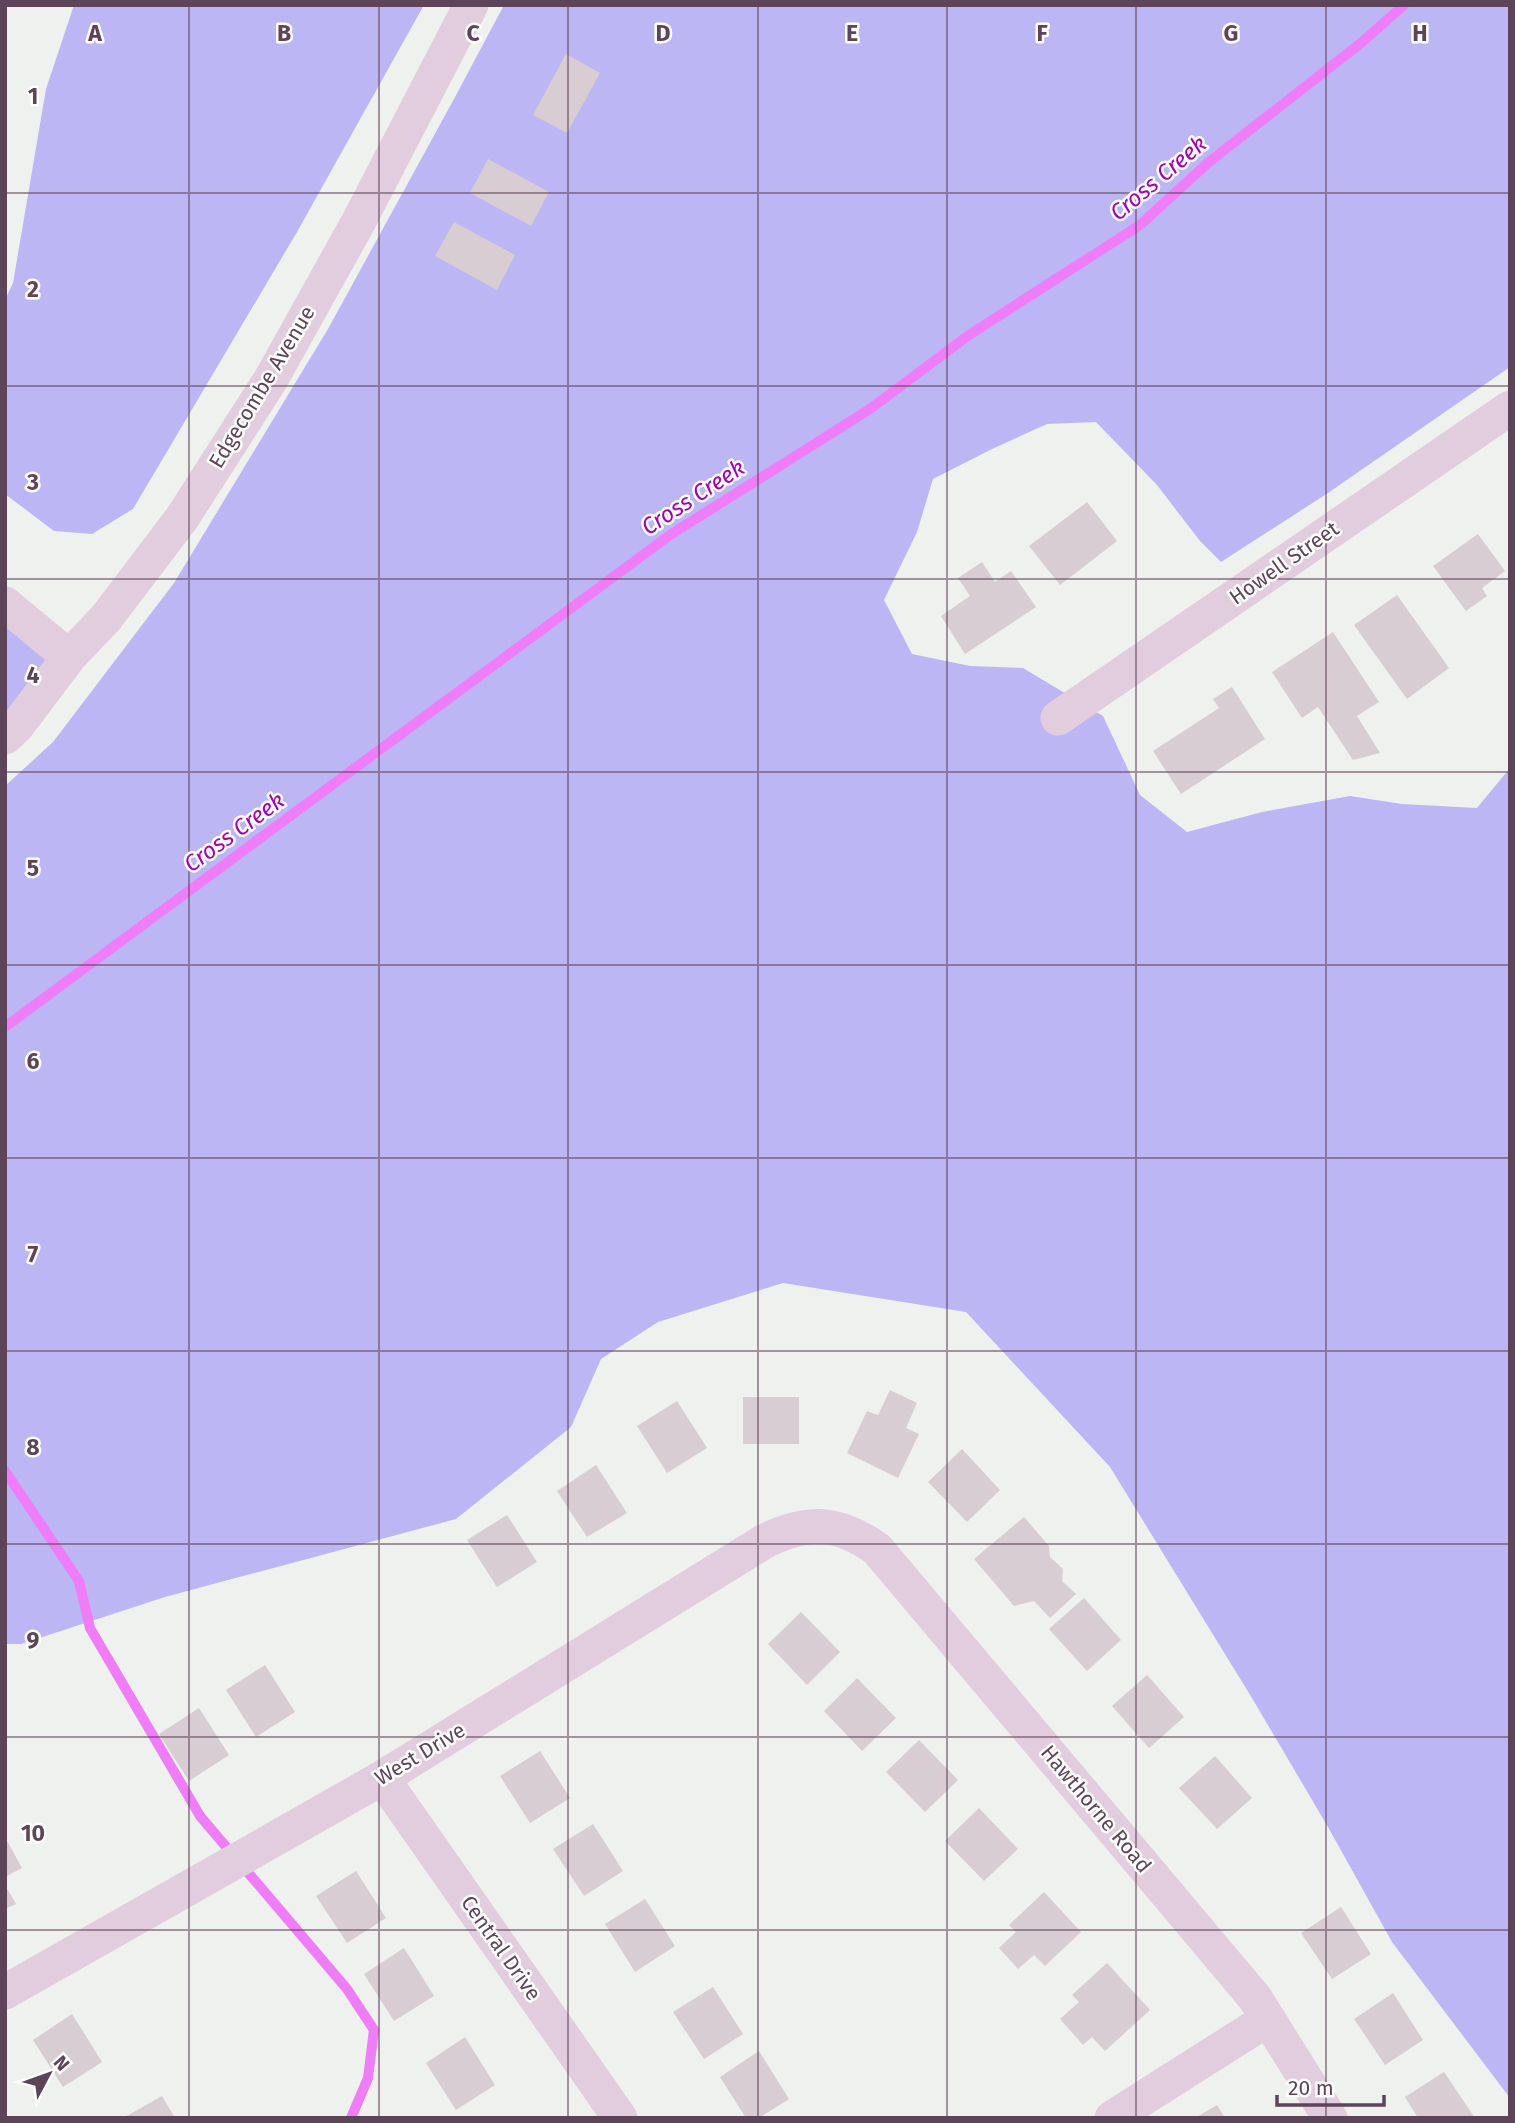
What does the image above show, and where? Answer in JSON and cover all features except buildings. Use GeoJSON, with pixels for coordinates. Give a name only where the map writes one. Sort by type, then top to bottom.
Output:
{"type":"FeatureCollection","features":[{"type":"Feature","properties":{"kind":"street","name":"Edgecombe Avenue"},"geometry":{"type":"LineString","coordinates":[[5,737],[17,726],[69,657],[106,618],[182,518],[271,379],[359,221],[471,5]]}},
{"type":"Feature","properties":{"kind":"street","name":"Howell Street"},"geometry":{"type":"LineString","coordinates":[[1058,718],[1510,408]]}},
{"type":"Feature","properties":{"kind":"street"},"geometry":{"type":"LineString","coordinates":[[5,604],[69,657]]}},
{"type":"Feature","properties":{"kind":"street","name":"West Drive"},"geometry":{"type":"LineString","coordinates":[[5,1992],[382,1778],[765,1542],[786,1531],[810,1526],[834,1528]]}},
{"type":"Feature","properties":{"kind":"street","name":"Hawthorne Road"},"geometry":{"type":"LineString","coordinates":[[834,1528],[857,1535],[877,1549],[1255,1998],[1330,2118]]}},
{"type":"Feature","properties":{"kind":"street","name":"Central Drive"},"geometry":{"type":"LineString","coordinates":[[382,1778],[620,2118]]}},
{"type":"Feature","properties":{"kind":"street"},"geometry":{"type":"LineString","coordinates":[[1112,2118],[1268,2019]]}},
{"type":"Feature","properties":{"kind":"shaded area"},"geometry":{"type":"Polygon","coordinates":[[[74,5],[424,5],[297,232],[133,509],[92,534],[54,531],[5,494],[5,300],[13,283],[46,89],[74,5]]]}},
{"type":"Feature","properties":{"kind":"shaded area"},"geometry":{"type":"Polygon","coordinates":[[[504,5],[1510,5],[1510,367],[1328,493],[1221,562],[1200,541],[1157,485],[1096,422],[1047,424],[933,479],[917,532],[884,600],[912,654],[970,666],[1023,668],[1103,716],[1140,795],[1187,832],[1262,812],[1350,796],[1402,804],[1477,808],[1510,768],[1510,2098],[1392,1942],[1252,1698],[1110,1467],[966,1312],[783,1283],[658,1322],[601,1359],[571,1427],[456,1519],[165,1597],[21,1644],[5,1644],[5,786],[53,742],[174,583],[328,329],[504,5]]]}},
{"type":"Feature","properties":{"kind":"shaded area"},"geometry":{"type":"Polygon","coordinates":[[[5,604],[69,657],[5,728],[5,604]]]}},
{"type":"Feature","properties":{"kind":"waterway","name":"Cross Creek"},"geometry":{"type":"LineString","coordinates":[[5,1027],[670,535],[870,409],[969,335],[1140,225],[1209,162],[1361,43],[1404,5]]}},
{"type":"Feature","properties":{"kind":"waterway"},"geometry":{"type":"LineString","coordinates":[[5,1471],[79,1581],[90,1628],[200,1816],[347,1989],[374,2030],[368,2078],[351,2118]]}}]}
